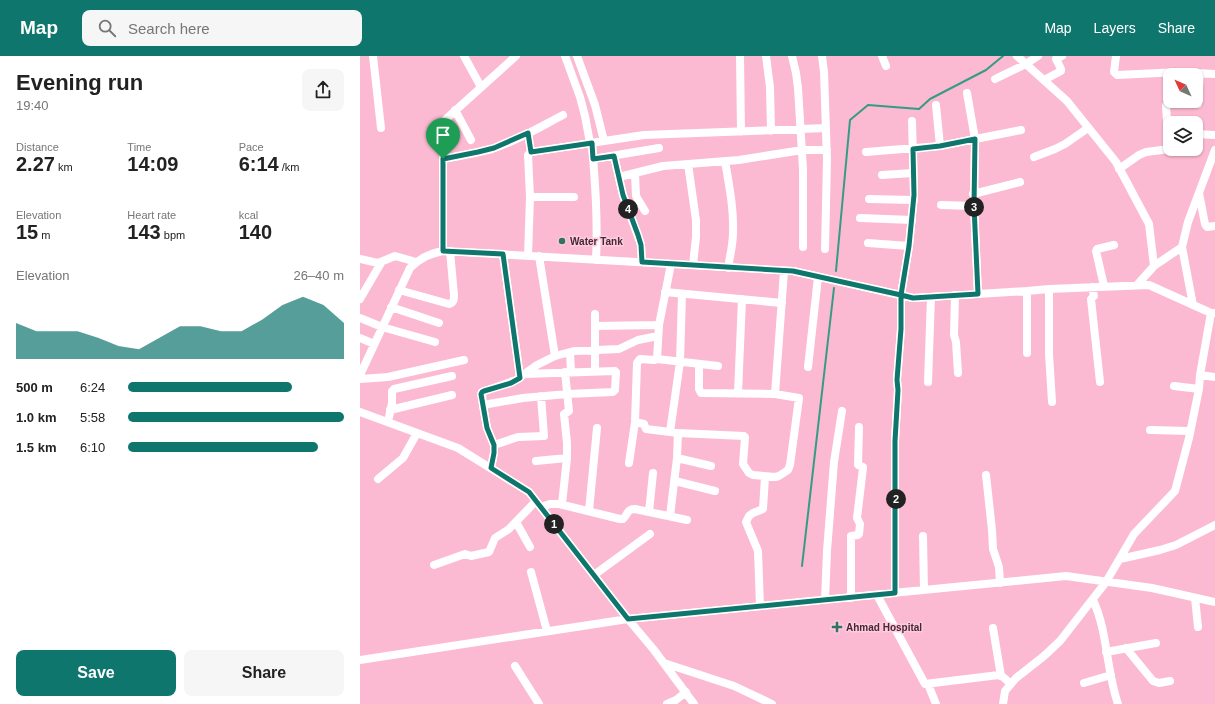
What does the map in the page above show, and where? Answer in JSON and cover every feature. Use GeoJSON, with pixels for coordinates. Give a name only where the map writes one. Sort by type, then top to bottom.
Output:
{"type":"FeatureCollection","features":[{"type":"Feature","properties":{"kind":"street"},"geometry":{"type":"LineString","coordinates":[[373,56],[380,128]]}},
{"type":"Feature","properties":{"kind":"street"},"geometry":{"type":"LineString","coordinates":[[464,56],[481,87]]}},
{"type":"Feature","properties":{"kind":"street"},"geometry":{"type":"LineString","coordinates":[[399,290],[449,304],[453,301],[454,295],[446,251],[443,126],[446,119],[455,110],[516,56]]}},
{"type":"Feature","properties":{"kind":"street"},"geometry":{"type":"LineString","coordinates":[[565,56],[580,97],[591,143],[597,208],[596,260]]}},
{"type":"Feature","properties":{"kind":"street"},"geometry":{"type":"LineString","coordinates":[[577,56],[595,105],[604,141]]}},
{"type":"Feature","properties":{"kind":"street"},"geometry":{"type":"LineString","coordinates":[[740,56],[741,132]]}},
{"type":"Feature","properties":{"kind":"street"},"geometry":{"type":"LineString","coordinates":[[766,56],[770,87],[771,131]]}},
{"type":"Feature","properties":{"kind":"street"},"geometry":{"type":"LineString","coordinates":[[792,56],[798,88],[802,150],[803,247]]}},
{"type":"Feature","properties":{"kind":"street"},"geometry":{"type":"LineString","coordinates":[[822,56],[827,150],[825,249]]}},
{"type":"Feature","properties":{"kind":"street"},"geometry":{"type":"LineString","coordinates":[[882,56],[886,66]]}},
{"type":"Feature","properties":{"kind":"street"},"geometry":{"type":"LineString","coordinates":[[1017,56],[1067,101],[1116,162],[1149,224],[1154,266]]}},
{"type":"Feature","properties":{"kind":"street"},"geometry":{"type":"LineString","coordinates":[[994,79],[1026,64],[1038,56]]}},
{"type":"Feature","properties":{"kind":"street"},"geometry":{"type":"LineString","coordinates":[[1044,80],[1061,71],[1056,59],[1062,56]]}},
{"type":"Feature","properties":{"kind":"street"},"geometry":{"type":"LineString","coordinates":[[1116,56],[1114,72],[1116,75],[1163,74]]}},
{"type":"Feature","properties":{"kind":"street"},"geometry":{"type":"LineString","coordinates":[[1203,74],[1215,74]]}},
{"type":"Feature","properties":{"kind":"street"},"geometry":{"type":"LineString","coordinates":[[967,93],[975,139],[973,194],[978,294]]}},
{"type":"Feature","properties":{"kind":"street"},"geometry":{"type":"LineString","coordinates":[[936,105],[940,146]]}},
{"type":"Feature","properties":{"kind":"street"},"geometry":{"type":"LineString","coordinates":[[455,110],[471,140]]}},
{"type":"Feature","properties":{"kind":"street"},"geometry":{"type":"LineString","coordinates":[[443,159],[494,148],[563,115]]}},
{"type":"Feature","properties":{"kind":"street"},"geometry":{"type":"LineString","coordinates":[[895,593],[895,441],[898,390],[897,380],[901,329],[901,295],[909,246],[914,200],[912,121]]}},
{"type":"Feature","properties":{"kind":"street"},"geometry":{"type":"LineString","coordinates":[[531,152],[644,135],[826,128]]}},
{"type":"Feature","properties":{"kind":"street"},"geometry":{"type":"LineString","coordinates":[[1034,157],[1065,144],[1088,128]]}},
{"type":"Feature","properties":{"kind":"street"},"geometry":{"type":"LineString","coordinates":[[866,152],[940,146],[1021,130]]}},
{"type":"Feature","properties":{"kind":"street"},"geometry":{"type":"LineString","coordinates":[[528,133],[531,152],[528,156],[530,197],[528,256]]}},
{"type":"Feature","properties":{"kind":"street"},"geometry":{"type":"LineString","coordinates":[[1203,134],[1215,135]]}},
{"type":"Feature","properties":{"kind":"street"},"geometry":{"type":"LineString","coordinates":[[593,159],[659,148]]}},
{"type":"Feature","properties":{"kind":"street"},"geometry":{"type":"LineString","coordinates":[[619,177],[663,166],[725,161],[802,150],[827,150]]}},
{"type":"Feature","properties":{"kind":"street"},"geometry":{"type":"LineString","coordinates":[[1119,169],[1139,155],[1146,152],[1163,150]]}},
{"type":"Feature","properties":{"kind":"street"},"geometry":{"type":"LineString","coordinates":[[1193,305],[1182,247],[1188,222],[1215,150]]}},
{"type":"Feature","properties":{"kind":"street"},"geometry":{"type":"LineString","coordinates":[[614,156],[627,208],[641,245],[642,262]]}},
{"type":"Feature","properties":{"kind":"street"},"geometry":{"type":"LineString","coordinates":[[725,161],[733,209],[734,235],[728,268]]}},
{"type":"Feature","properties":{"kind":"street"},"geometry":{"type":"LineString","coordinates":[[688,164],[696,220],[693,265]]}},
{"type":"Feature","properties":{"kind":"street"},"geometry":{"type":"LineString","coordinates":[[634,173],[636,196],[645,211]]}},
{"type":"Feature","properties":{"kind":"street"},"geometry":{"type":"LineString","coordinates":[[882,175],[913,174]]}},
{"type":"Feature","properties":{"kind":"street"},"geometry":{"type":"LineString","coordinates":[[973,194],[1020,182]]}},
{"type":"Feature","properties":{"kind":"street"},"geometry":{"type":"LineString","coordinates":[[1199,193],[1205,224],[1207,227],[1215,226]]}},
{"type":"Feature","properties":{"kind":"street"},"geometry":{"type":"LineString","coordinates":[[530,197],[574,197]]}},
{"type":"Feature","properties":{"kind":"street"},"geometry":{"type":"LineString","coordinates":[[869,199],[914,200]]}},
{"type":"Feature","properties":{"kind":"street"},"geometry":{"type":"LineString","coordinates":[[942,205],[974,206]]}},
{"type":"Feature","properties":{"kind":"street"},"geometry":{"type":"LineString","coordinates":[[860,218],[912,220]]}},
{"type":"Feature","properties":{"kind":"street"},"geometry":{"type":"LineString","coordinates":[[868,243],[909,246]]}},
{"type":"Feature","properties":{"kind":"street"},"geometry":{"type":"LineString","coordinates":[[1104,286],[1096,251],[1097,249],[1114,245]]}},
{"type":"Feature","properties":{"kind":"street"},"geometry":{"type":"LineString","coordinates":[[1137,285],[1154,266],[1182,247]]}},
{"type":"Feature","properties":{"kind":"street"},"geometry":{"type":"LineString","coordinates":[[360,375],[363,360],[374,344],[410,268],[416,262],[431,253],[446,251],[793,271],[913,298],[1049,289],[1149,285],[1213,313],[1200,375],[1199,389],[1176,491],[1134,534],[1106,582],[1060,641],[1016,678],[1005,691],[1003,704],[1000,704]]}},
{"type":"Feature","properties":{"kind":"street"},"geometry":{"type":"LineString","coordinates":[[503,254],[522,376]]}},
{"type":"Feature","properties":{"kind":"street"},"geometry":{"type":"LineString","coordinates":[[360,259],[374,263],[381,263],[395,256],[416,262]]}},
{"type":"Feature","properties":{"kind":"street"},"geometry":{"type":"LineString","coordinates":[[539,256],[555,356]]}},
{"type":"Feature","properties":{"kind":"street"},"geometry":{"type":"LineString","coordinates":[[360,298],[381,263]]}},
{"type":"Feature","properties":{"kind":"street"},"geometry":{"type":"LineString","coordinates":[[656,359],[659,325],[671,264]]}},
{"type":"Feature","properties":{"kind":"street"},"geometry":{"type":"LineString","coordinates":[[775,394],[784,271]]}},
{"type":"Feature","properties":{"kind":"street"},"geometry":{"type":"LineString","coordinates":[[808,367],[818,277]]}},
{"type":"Feature","properties":{"kind":"street"},"geometry":{"type":"LineString","coordinates":[[1092,287],[1094,296],[1091,299],[1100,382]]}},
{"type":"Feature","properties":{"kind":"street"},"geometry":{"type":"LineString","coordinates":[[1049,289],[1049,354],[1052,402]]}},
{"type":"Feature","properties":{"kind":"street"},"geometry":{"type":"LineString","coordinates":[[1027,291],[1027,353]]}},
{"type":"Feature","properties":{"kind":"street"},"geometry":{"type":"LineString","coordinates":[[665,292],[782,303]]}},
{"type":"Feature","properties":{"kind":"street"},"geometry":{"type":"LineString","coordinates":[[670,516],[677,458],[674,432],[680,362],[682,294]]}},
{"type":"Feature","properties":{"kind":"street"},"geometry":{"type":"LineString","coordinates":[[955,295],[954,336],[956,342],[958,373]]}},
{"type":"Feature","properties":{"kind":"street"},"geometry":{"type":"LineString","coordinates":[[928,382],[931,297]]}},
{"type":"Feature","properties":{"kind":"street"},"geometry":{"type":"LineString","coordinates":[[738,393],[742,299]]}},
{"type":"Feature","properties":{"kind":"street"},"geometry":{"type":"LineString","coordinates":[[391,307],[439,323]]}},
{"type":"Feature","properties":{"kind":"street"},"geometry":{"type":"LineString","coordinates":[[595,314],[595,371]]}},
{"type":"Feature","properties":{"kind":"street"},"geometry":{"type":"LineString","coordinates":[[360,318],[382,327],[435,342]]}},
{"type":"Feature","properties":{"kind":"street"},"geometry":{"type":"LineString","coordinates":[[595,326],[659,325]]}},
{"type":"Feature","properties":{"kind":"street"},"geometry":{"type":"LineString","coordinates":[[491,468],[494,445],[487,428],[482,392],[511,383],[537,365],[555,356],[570,352],[619,349],[638,340],[658,336]]}},
{"type":"Feature","properties":{"kind":"street"},"geometry":{"type":"LineString","coordinates":[[360,338],[374,344]]}},
{"type":"Feature","properties":{"kind":"street"},"geometry":{"type":"LineString","coordinates":[[562,504],[567,458],[564,414],[569,411],[567,394],[570,352]]}},
{"type":"Feature","properties":{"kind":"street"},"geometry":{"type":"LineString","coordinates":[[629,463],[635,422],[637,361],[640,359],[656,359],[718,366]]}},
{"type":"Feature","properties":{"kind":"street"},"geometry":{"type":"LineString","coordinates":[[360,379],[388,377],[464,360]]}},
{"type":"Feature","properties":{"kind":"street"},"geometry":{"type":"LineString","coordinates":[[635,422],[644,424],[646,429],[745,436],[743,464],[749,473],[753,475],[779,476],[790,467],[800,400],[797,397],[775,394],[701,393],[699,391],[699,364]]}},
{"type":"Feature","properties":{"kind":"street"},"geometry":{"type":"LineString","coordinates":[[483,405],[522,398],[615,391],[615,371],[568,372],[522,376]]}},
{"type":"Feature","properties":{"kind":"street"},"geometry":{"type":"LineString","coordinates":[[1200,375],[1215,377]]}},
{"type":"Feature","properties":{"kind":"street"},"geometry":{"type":"LineString","coordinates":[[388,422],[392,403],[392,391],[394,389],[452,376]]}},
{"type":"Feature","properties":{"kind":"street"},"geometry":{"type":"LineString","coordinates":[[1174,386],[1199,389]]}},
{"type":"Feature","properties":{"kind":"street"},"geometry":{"type":"LineString","coordinates":[[390,410],[452,395]]}},
{"type":"Feature","properties":{"kind":"street"},"geometry":{"type":"LineString","coordinates":[[494,445],[512,438],[544,436],[541,396]]}},
{"type":"Feature","properties":{"kind":"street"},"geometry":{"type":"LineString","coordinates":[[825,600],[834,462],[842,411]]}},
{"type":"Feature","properties":{"kind":"street"},"geometry":{"type":"LineString","coordinates":[[360,412],[458,448],[529,492],[664,663],[694,704]]}},
{"type":"Feature","properties":{"kind":"street"},"geometry":{"type":"LineString","coordinates":[[851,598],[851,536],[859,534],[860,524],[857,518],[864,468],[858,465],[859,427]]}},
{"type":"Feature","properties":{"kind":"street"},"geometry":{"type":"LineString","coordinates":[[590,511],[597,428]]}},
{"type":"Feature","properties":{"kind":"street"},"geometry":{"type":"LineString","coordinates":[[1150,430],[1190,431]]}},
{"type":"Feature","properties":{"kind":"street"},"geometry":{"type":"LineString","coordinates":[[378,479],[403,458],[417,433]]}},
{"type":"Feature","properties":{"kind":"street"},"geometry":{"type":"LineString","coordinates":[[536,461],[567,458]]}},
{"type":"Feature","properties":{"kind":"street"},"geometry":{"type":"LineString","coordinates":[[677,458],[711,466]]}},
{"type":"Feature","properties":{"kind":"street"},"geometry":{"type":"LineString","coordinates":[[648,512],[653,473]]}},
{"type":"Feature","properties":{"kind":"street"},"geometry":{"type":"LineString","coordinates":[[986,475],[993,549],[999,567],[1000,583]]}},
{"type":"Feature","properties":{"kind":"street"},"geometry":{"type":"LineString","coordinates":[[760,606],[758,551],[746,522],[752,513],[762,508],[765,476]]}},
{"type":"Feature","properties":{"kind":"street"},"geometry":{"type":"LineString","coordinates":[[675,481],[715,491]]}},
{"type":"Feature","properties":{"kind":"street"},"geometry":{"type":"LineString","coordinates":[[434,565],[465,554],[470,556],[489,552],[495,538],[509,529],[538,504],[562,504],[620,519],[623,519],[631,509],[687,520]]}},
{"type":"Feature","properties":{"kind":"street"},"geometry":{"type":"LineString","coordinates":[[516,522],[530,547]]}},
{"type":"Feature","properties":{"kind":"street"},"geometry":{"type":"LineString","coordinates":[[1120,559],[1176,545],[1215,525]]}},
{"type":"Feature","properties":{"kind":"street"},"geometry":{"type":"LineString","coordinates":[[594,575],[650,534]]}},
{"type":"Feature","properties":{"kind":"street"},"geometry":{"type":"LineString","coordinates":[[923,536],[924,590]]}},
{"type":"Feature","properties":{"kind":"street"},"geometry":{"type":"LineString","coordinates":[[531,572],[547,631]]}},
{"type":"Feature","properties":{"kind":"street"},"geometry":{"type":"LineString","coordinates":[[360,660],[628,619],[1066,576],[1152,588],[1215,602]]}},
{"type":"Feature","properties":{"kind":"street"},"geometry":{"type":"LineString","coordinates":[[877,595],[925,684],[1001,676]]}},
{"type":"Feature","properties":{"kind":"street"},"geometry":{"type":"LineString","coordinates":[[1195,598],[1198,627]]}},
{"type":"Feature","properties":{"kind":"street"},"geometry":{"type":"LineString","coordinates":[[1092,600],[1100,616],[1106,652],[1118,704]]}},
{"type":"Feature","properties":{"kind":"street"},"geometry":{"type":"LineString","coordinates":[[993,628],[1001,676],[1011,684]]}},
{"type":"Feature","properties":{"kind":"street"},"geometry":{"type":"LineString","coordinates":[[1106,652],[1156,642]]}},
{"type":"Feature","properties":{"kind":"street"},"geometry":{"type":"LineString","coordinates":[[1126,648],[1153,681],[1159,683],[1170,681]]}},
{"type":"Feature","properties":{"kind":"street"},"geometry":{"type":"LineString","coordinates":[[664,663],[734,686],[772,704]]}},
{"type":"Feature","properties":{"kind":"street"},"geometry":{"type":"LineString","coordinates":[[515,666],[539,704]]}},
{"type":"Feature","properties":{"kind":"street"},"geometry":{"type":"LineString","coordinates":[[1084,683],[1111,676]]}},
{"type":"Feature","properties":{"kind":"street"},"geometry":{"type":"LineString","coordinates":[[928,684],[936,704]]}},
{"type":"Feature","properties":{"kind":"street"},"geometry":{"type":"LineString","coordinates":[[668,704],[686,692]]}},
{"type":"Feature","properties":{"kind":"waterway"},"geometry":{"type":"LineString","coordinates":[[836,271],[850,120],[868,105],[919,109],[930,99],[986,70],[1003,56]]}},
{"type":"Feature","properties":{"kind":"waterway"},"geometry":{"type":"LineString","coordinates":[[802,566],[834,288]]}},
{"type":"Feature","properties":{"kind":"place","name":"Water Tank"},"geometry":{"type":"Point","coordinates":[562,241]}},
{"type":"Feature","properties":{"kind":"place","name":"Ahmad Hospital"},"geometry":{"type":"Point","coordinates":[837,627]}},
{"type":"Feature","properties":{"kind":"route"},"geometry":{"type":"LineString","coordinates":[[443,159],[443,251],[503,254],[520,378],[511,383],[484,391],[481,394],[487,428],[494,445],[491,468],[529,492],[628,619],[895,593],[895,441],[898,390],[897,380],[901,329],[901,295],[909,246],[914,195],[913,149],[940,146],[975,139],[973,194],[978,294],[913,298],[901,295],[793,271],[642,262],[641,245],[623,195],[614,156],[593,159],[592,143],[531,152],[528,133],[494,148],[443,159]]}}]}
